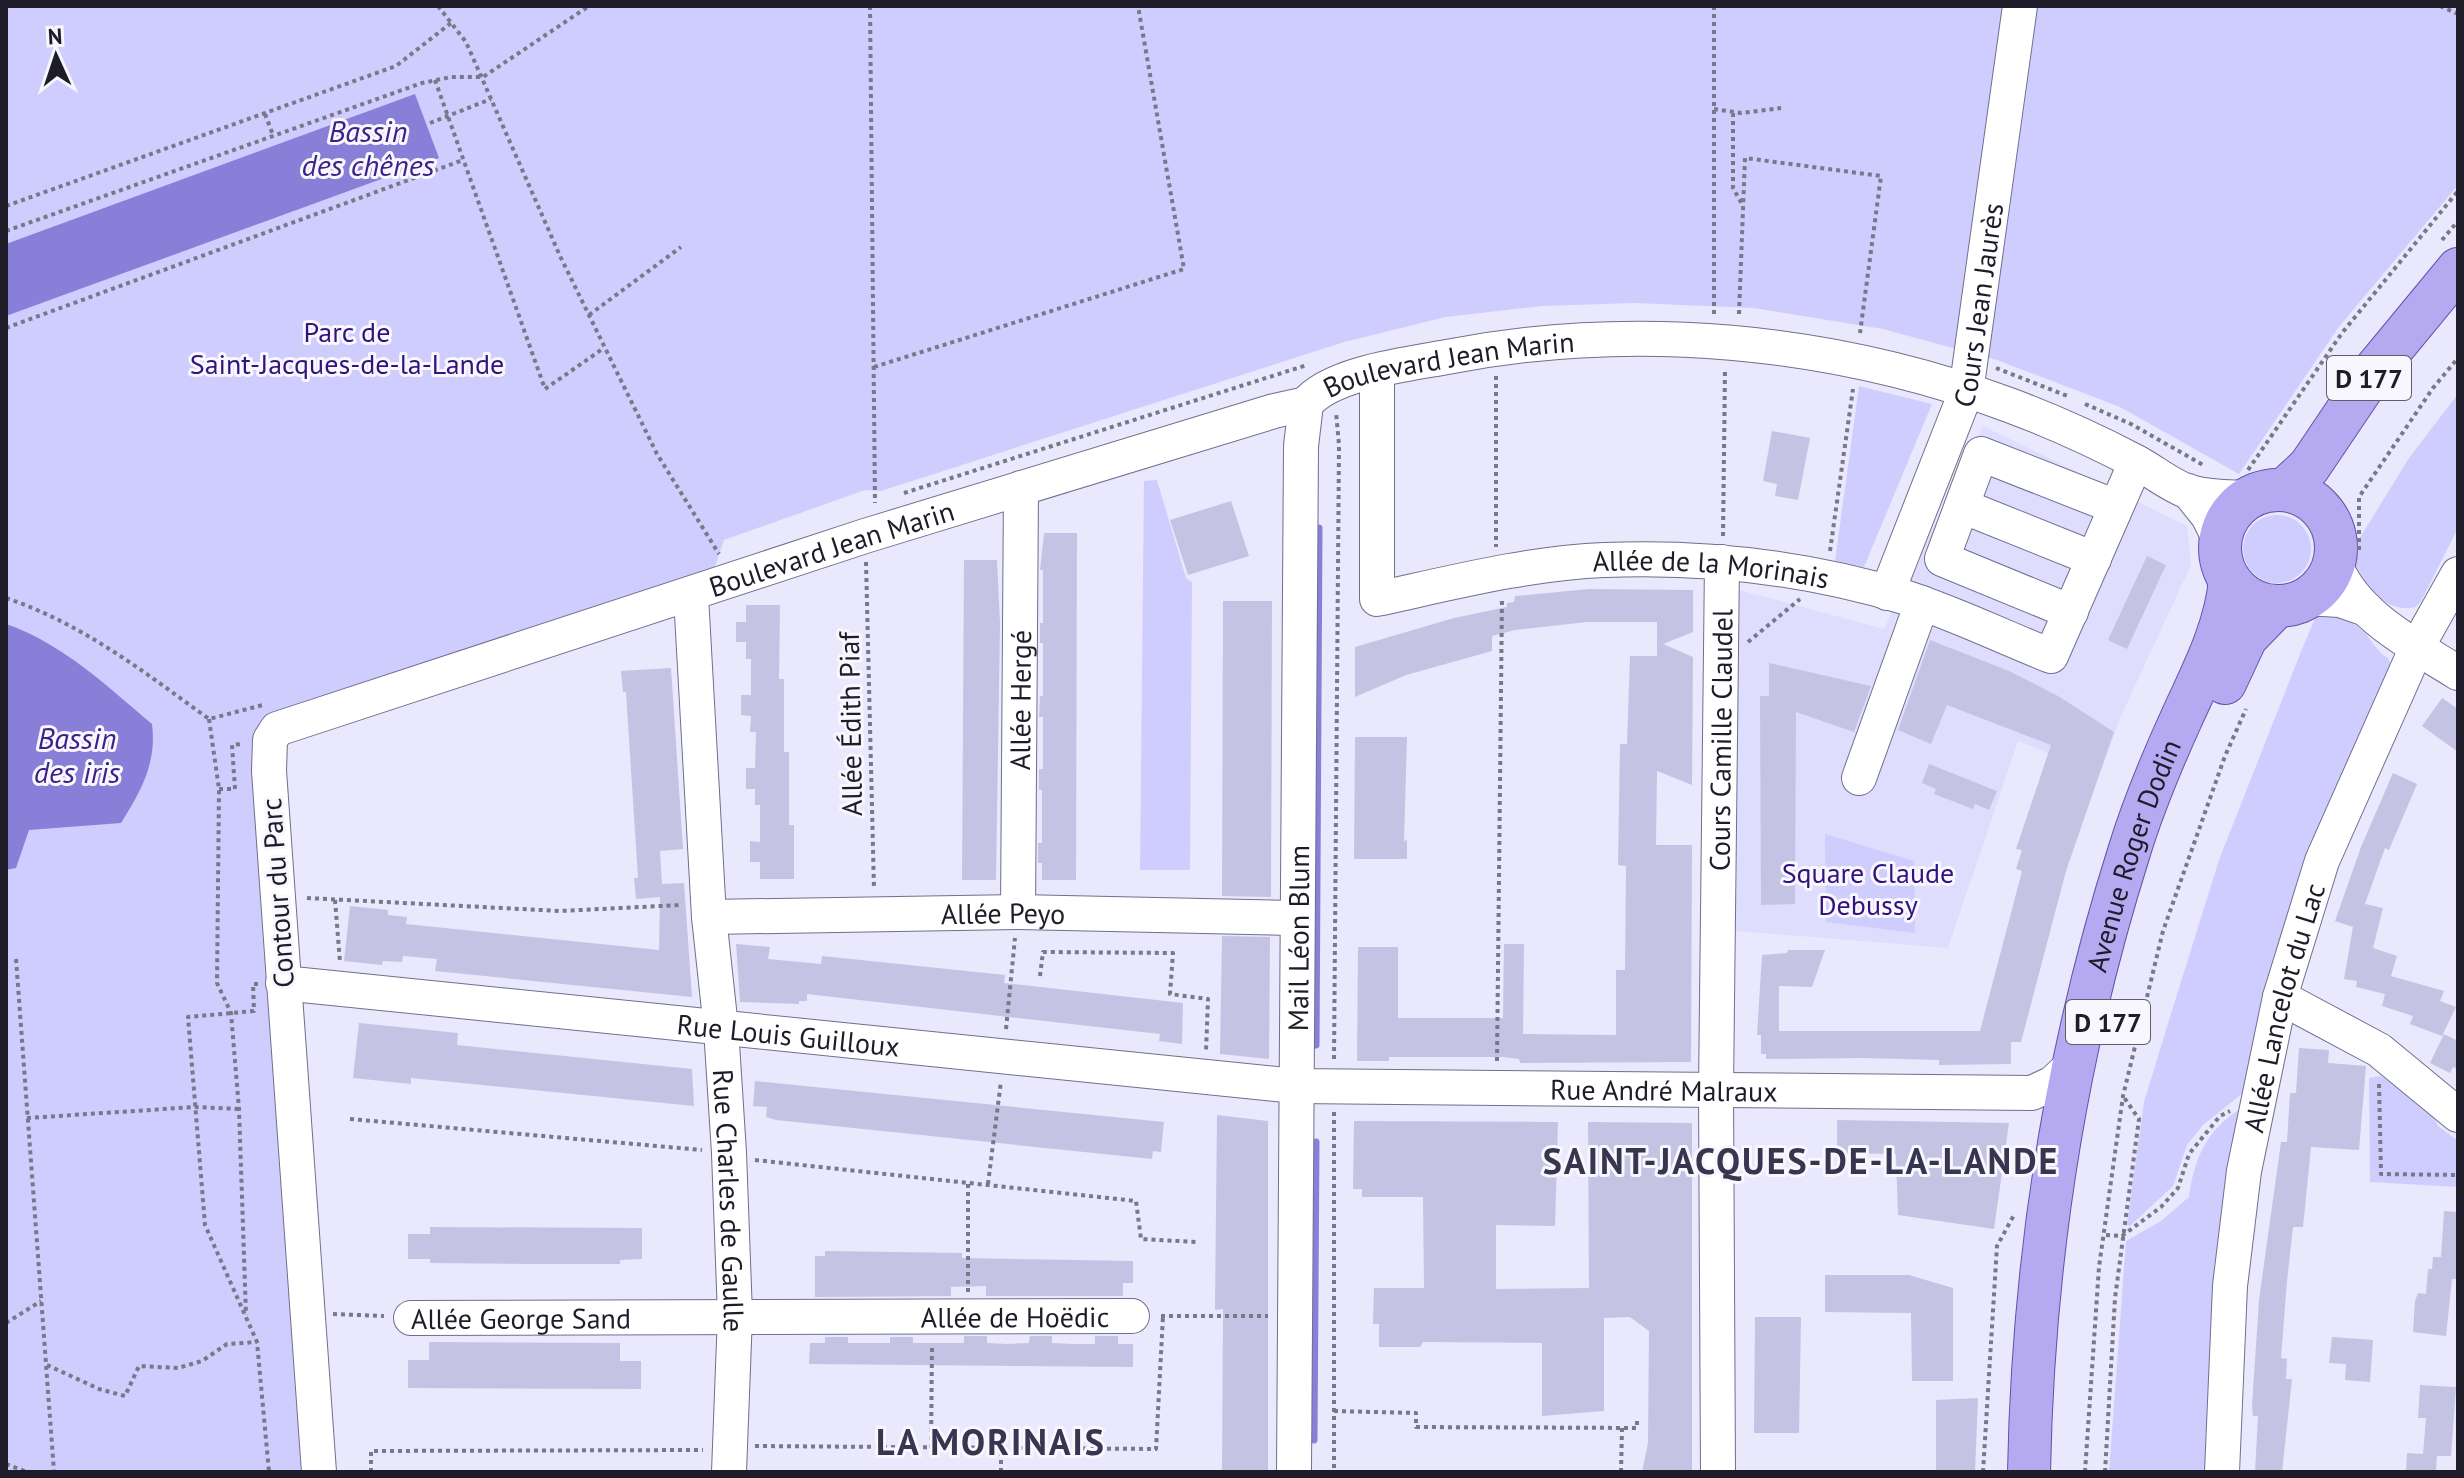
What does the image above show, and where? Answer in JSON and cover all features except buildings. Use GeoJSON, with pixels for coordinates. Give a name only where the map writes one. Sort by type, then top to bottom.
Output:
{"type":"FeatureCollection","features":[{"type":"Feature","properties":{"kind":"main road","name":"D 177"},"geometry":{"type":"LineString","coordinates":[[2259,487],[2309,467],[2373,372],[2458,269]]}},
{"type":"Feature","properties":{"kind":"main road","name":"D 177"},"geometry":{"type":"LineString","coordinates":[[2339,537],[2327,502],[2342,463],[2403,377],[2458,310]]}},
{"type":"Feature","properties":{"kind":"main road"},"geometry":{"type":"LineString","coordinates":[[2259,487],[2308,498],[2339,537],[2324,583],[2292,602],[2254,601],[2230,581],[2220,557],[2220,540],[2230,515],[2259,487]]}},
{"type":"Feature","properties":{"kind":"main road","name":"Avenue Roger Dodin"},"geometry":{"type":"LineString","coordinates":[[2029,1472],[2046,1226],[2070,1067],[2094,966],[2130,848],[2163,758],[2221,628],[2230,581]]}},
{"type":"Feature","properties":{"kind":"main road","name":"Avenue Roger Dodin"},"geometry":{"type":"LineString","coordinates":[[2071,1459],[2062,1355],[2073,1228],[2089,1115],[2118,976],[2171,813],[2246,638],[2292,602]]}},
{"type":"Feature","properties":{"kind":"street","name":"Cours Jean Jaurès"},"geometry":{"type":"LineString","coordinates":[[1887,593],[1966,392],[2020,6]]}},
{"type":"Feature","properties":{"kind":"street","name":"Boulevard Jean Marin"},"geometry":{"type":"LineString","coordinates":[[681,599],[872,534],[1274,411],[1306,404],[1316,392],[1377,371],[1496,348],[1726,323],[1857,361],[1927,377],[2008,405],[2136,462],[2188,491],[2213,524],[2220,540]]}},
{"type":"Feature","properties":{"kind":"street","name":"Allée de la Morinais"},"geometry":{"type":"LineString","coordinates":[[1377,371],[1377,599],[1499,573],[1602,560],[1722,562],[1826,578],[1887,593],[1922,603],[2051,656],[2136,462]]}},
{"type":"Feature","properties":{"kind":"street","name":"Mail Léon Blum"},"geometry":{"type":"LineString","coordinates":[[1294,1472],[1295,918],[1301,446],[1306,404]]}},
{"type":"Feature","properties":{"kind":"street"},"geometry":{"type":"LineString","coordinates":[[2071,612],[1942,559],[1981,454],[2116,507]]}},
{"type":"Feature","properties":{"kind":"street","name":"Boulevard Jean Marin"},"geometry":{"type":"LineString","coordinates":[[2188,491],[2259,487]]}},
{"type":"Feature","properties":{"kind":"street","name":"Allée Hergé"},"geometry":{"type":"LineString","coordinates":[[1018,912],[1021,488]]}},
{"type":"Feature","properties":{"kind":"street"},"geometry":{"type":"LineString","coordinates":[[1962,506],[2094,559]]}},
{"type":"Feature","properties":{"kind":"street"},"geometry":{"type":"LineString","coordinates":[[2339,537],[2347,590],[2366,609],[2458,673]]}},
{"type":"Feature","properties":{"kind":"street","name":"Cours Camille Claudel"},"geometry":{"type":"LineString","coordinates":[[1718,1472],[1716,1090],[1722,562]]}},
{"type":"Feature","properties":{"kind":"street","name":"Allée Lancelot du Lac"},"geometry":{"type":"LineString","coordinates":[[2222,1472],[2230,1286],[2244,1171],[2280,997],[2322,861],[2417,647],[2458,574]]}},
{"type":"Feature","properties":{"kind":"street","name":"Rue Charles de Gaulle"},"geometry":{"type":"LineString","coordinates":[[681,599],[721,1028],[729,1155],[735,1315],[729,1461]]}},
{"type":"Feature","properties":{"kind":"street","name":"Contour du Parc"},"geometry":{"type":"LineString","coordinates":[[319,1472],[307,1314],[268,984],[270,740],[277,729],[681,599]]}},
{"type":"Feature","properties":{"kind":"street"},"geometry":{"type":"LineString","coordinates":[[2292,602],[2340,600],[2366,609]]}},
{"type":"Feature","properties":{"kind":"street"},"geometry":{"type":"LineString","coordinates":[[1859,778],[1922,603]]}},
{"type":"Feature","properties":{"kind":"street","name":"Allée Peyo"},"geometry":{"type":"LineString","coordinates":[[709,917],[1018,912],[1295,918]]}},
{"type":"Feature","properties":{"kind":"street","name":"Rue Louis Guilloux"},"geometry":{"type":"LineString","coordinates":[[268,984],[1295,1086]]}},
{"type":"Feature","properties":{"kind":"street"},"geometry":{"type":"LineString","coordinates":[[2280,997],[2379,1050],[2458,1115]]}},
{"type":"Feature","properties":{"kind":"street","name":"Rue André Malraux"},"geometry":{"type":"LineString","coordinates":[[1295,1086],[2032,1093],[2053,1083],[2070,1067]]}},
{"type":"Feature","properties":{"kind":"street","name":"Allée de Hoëdic"},"geometry":{"type":"LineString","coordinates":[[735,1315],[1148,1316]]}},
{"type":"Feature","properties":{"kind":"street","name":"Allée George Sand"},"geometry":{"type":"LineString","coordinates":[[411,1318],[735,1315]]}},
{"type":"Feature","properties":{"kind":"path"},"geometry":{"type":"LineString","coordinates":[[438,6],[466,42],[604,348],[657,454],[720,555]]}},
{"type":"Feature","properties":{"kind":"path"},"geometry":{"type":"LineString","coordinates":[[6,231],[435,80],[483,77],[589,6]]}},
{"type":"Feature","properties":{"kind":"path","name":"Allée Édith Piaf"},"geometry":{"type":"LineString","coordinates":[[870,6],[870,274],[874,367],[872,871],[877,912]]}},
{"type":"Feature","properties":{"kind":"path"},"geometry":{"type":"LineString","coordinates":[[874,367],[1184,269],[1138,6]]}},
{"type":"Feature","properties":{"kind":"path"},"geometry":{"type":"LineString","coordinates":[[1714,6],[1714,109],[1726,323],[1722,562]]}},
{"type":"Feature","properties":{"kind":"path"},"geometry":{"type":"LineString","coordinates":[[2440,6],[2458,14]]}},
{"type":"Feature","properties":{"kind":"path"},"geometry":{"type":"LineString","coordinates":[[6,206],[396,66],[451,23]]}},
{"type":"Feature","properties":{"kind":"path"},"geometry":{"type":"LineString","coordinates":[[435,80],[545,389],[604,348]]}},
{"type":"Feature","properties":{"kind":"path"},"geometry":{"type":"LineString","coordinates":[[430,123],[492,99]]}},
{"type":"Feature","properties":{"kind":"path"},"geometry":{"type":"LineString","coordinates":[[1714,109],[1733,113],[1781,108]]}},
{"type":"Feature","properties":{"kind":"path"},"geometry":{"type":"LineString","coordinates":[[265,113],[273,135]]}},
{"type":"Feature","properties":{"kind":"path"},"geometry":{"type":"LineString","coordinates":[[1733,113],[1733,188],[1743,206]]}},
{"type":"Feature","properties":{"kind":"path"},"geometry":{"type":"LineString","coordinates":[[1722,664],[1826,578],[1881,176],[1745,158],[1743,206],[1726,323]]}},
{"type":"Feature","properties":{"kind":"path"},"geometry":{"type":"LineString","coordinates":[[6,328],[463,160]]}},
{"type":"Feature","properties":{"kind":"path"},"geometry":{"type":"LineString","coordinates":[[2259,487],[2342,333],[2458,191]]}},
{"type":"Feature","properties":{"kind":"path"},"geometry":{"type":"LineString","coordinates":[[589,315],[681,247]]}},
{"type":"Feature","properties":{"kind":"path"},"geometry":{"type":"LineString","coordinates":[[1496,348],[1499,573],[1497,1088]]}},
{"type":"Feature","properties":{"kind":"path"},"geometry":{"type":"LineString","coordinates":[[2339,537],[2359,497],[2433,388],[2458,358]]}},
{"type":"Feature","properties":{"kind":"path"},"geometry":{"type":"LineString","coordinates":[[1334,386],[1339,458],[1334,1472]]}},
{"type":"Feature","properties":{"kind":"path"},"geometry":{"type":"LineString","coordinates":[[6,598],[64,621],[102,642],[209,719],[219,789],[217,983],[231,1013],[239,1109],[246,1315]]}},
{"type":"Feature","properties":{"kind":"path"},"geometry":{"type":"LineString","coordinates":[[2085,1472],[2071,1459],[2106,1235],[2123,1096],[2163,931],[2225,756],[2251,697]]}},
{"type":"Feature","properties":{"kind":"path"},"geometry":{"type":"LineString","coordinates":[[219,789],[235,789],[232,745]]}},
{"type":"Feature","properties":{"kind":"path"},"geometry":{"type":"LineString","coordinates":[[293,897],[560,911],[688,905],[709,917]]}},
{"type":"Feature","properties":{"kind":"path"},"geometry":{"type":"LineString","coordinates":[[335,900],[342,989]]}},
{"type":"Feature","properties":{"kind":"path"},"geometry":{"type":"LineString","coordinates":[[988,1184],[1018,912]]}},
{"type":"Feature","properties":{"kind":"path"},"geometry":{"type":"LineString","coordinates":[[1040,976],[1043,941]]}},
{"type":"Feature","properties":{"kind":"path"},"geometry":{"type":"LineString","coordinates":[[1043,952],[1173,953],[1170,994],[1208,999],[1205,1077]]}},
{"type":"Feature","properties":{"kind":"path"},"geometry":{"type":"LineString","coordinates":[[16,959],[54,1472]]}},
{"type":"Feature","properties":{"kind":"path"},"geometry":{"type":"LineString","coordinates":[[268,984],[254,1011],[188,1017],[205,1225],[257,1342],[269,1472]]}},
{"type":"Feature","properties":{"kind":"path"},"geometry":{"type":"LineString","coordinates":[[2379,1050],[2378,1162],[2381,1174],[2458,1175]]}},
{"type":"Feature","properties":{"kind":"path"},"geometry":{"type":"LineString","coordinates":[[2104,1470],[2122,1236],[2139,1119],[2123,1096]]}},
{"type":"Feature","properties":{"kind":"path"},"geometry":{"type":"LineString","coordinates":[[2106,1235],[2122,1236],[2161,1207],[2178,1188],[2189,1154],[2220,1116],[2258,1096]]}},
{"type":"Feature","properties":{"kind":"path"},"geometry":{"type":"LineString","coordinates":[[27,1118],[195,1107],[239,1109]]}},
{"type":"Feature","properties":{"kind":"path"},"geometry":{"type":"LineString","coordinates":[[350,1119],[729,1155],[1136,1201],[1141,1239],[1196,1242]]}},
{"type":"Feature","properties":{"kind":"path"},"geometry":{"type":"LineString","coordinates":[[967,1314],[968,1182]]}},
{"type":"Feature","properties":{"kind":"path"},"geometry":{"type":"LineString","coordinates":[[6,1323],[41,1301]]}},
{"type":"Feature","properties":{"kind":"path","name":"Allée George Sand"},"geometry":{"type":"LineString","coordinates":[[307,1314],[411,1318]]}},
{"type":"Feature","properties":{"kind":"path"},"geometry":{"type":"LineString","coordinates":[[931,1448],[933,1314]]}},
{"type":"Feature","properties":{"kind":"path"},"geometry":{"type":"LineString","coordinates":[[371,1472],[371,1451],[729,1461],[751,1446],[1156,1449],[1148,1316],[1295,1317]]}},
{"type":"Feature","properties":{"kind":"path"},"geometry":{"type":"LineString","coordinates":[[46,1365],[99,1389],[125,1396],[139,1366],[178,1368],[202,1361],[227,1344],[257,1342]]}},
{"type":"Feature","properties":{"kind":"path"},"geometry":{"type":"LineString","coordinates":[[1334,1411],[1416,1413],[1416,1427],[1637,1428],[1637,1420]]}},
{"type":"Feature","properties":{"kind":"path"},"geometry":{"type":"LineString","coordinates":[[1621,1472],[1622,1428]]}},
{"type":"Feature","properties":{"kind":"path"},"geometry":{"type":"LineString","coordinates":[[1001,1448],[1001,1472]]}},
{"type":"Feature","properties":{"kind":"path"},"geometry":{"type":"LineString","coordinates":[[6,1464],[27,1472]]}},
{"type":"Feature","properties":{"kind":"shaded area"},"geometry":{"type":"Polygon","coordinates":[[[1983,426],[2187,526],[2191,565],[2120,718],[2100,774],[2018,741],[1948,948],[1736,931],[1735,589],[1884,629],[1983,426]]]}},
{"type":"Feature","properties":{"kind":"green space","name":"Parc de Saint-Jacques-de-la-Lande"},"geometry":{"type":"Polygon","coordinates":[[[6,6],[2458,6],[2458,185],[2338,328],[2239,474],[2120,407],[1997,360],[1883,329],[1754,308],[1634,303],[1542,306],[1446,317],[1344,342],[881,491],[865,490],[724,540],[707,590],[277,729],[319,1472],[6,1472],[6,6]]]}},
{"type":"Feature","properties":{"kind":"green space"},"geometry":{"type":"Polygon","coordinates":[[[1859,386],[1932,404],[1864,567],[1835,561],[1859,386]]]}},
{"type":"Feature","properties":{"kind":"green space"},"geometry":{"type":"Polygon","coordinates":[[[2458,394],[2458,528],[2421,601],[2415,607],[2393,606],[2365,584],[2357,574],[2350,554],[2409,458],[2458,394]]]}},
{"type":"Feature","properties":{"kind":"green space"},"geometry":{"type":"Polygon","coordinates":[[[1157,480],[1186,578],[1192,582],[1190,870],[1140,870],[1144,481],[1157,480]]]}},
{"type":"Feature","properties":{"kind":"green space"},"geometry":{"type":"Polygon","coordinates":[[[2277,515],[2301,525],[2311,549],[2301,573],[2277,583],[2253,573],[2243,549],[2253,525],[2277,515]]]}},
{"type":"Feature","properties":{"kind":"green space"},"geometry":{"type":"Polygon","coordinates":[[[2327,611],[2362,630],[2388,658],[2391,666],[2297,887],[2274,958],[2243,1093],[2203,1125],[2187,1145],[2173,1186],[2130,1226],[2127,1225],[2144,1102],[2219,860],[2304,644],[2318,612],[2327,611]]]}},
{"type":"Feature","properties":{"kind":"green space","name":"Square Claude Debussy"},"geometry":{"type":"Polygon","coordinates":[[[1825,834],[1914,861],[1915,933],[1826,922],[1825,834]]]}},
{"type":"Feature","properties":{"kind":"green space"},"geometry":{"type":"Polygon","coordinates":[[[2381,1076],[2429,1108],[2438,1126],[2458,1141],[2458,1187],[2370,1182],[2369,1078],[2381,1076]]]}},
{"type":"Feature","properties":{"kind":"green space"},"geometry":{"type":"Polygon","coordinates":[[[2240,1109],[2210,1472],[2109,1472],[2126,1241],[2161,1221],[2189,1197],[2194,1170],[2204,1146],[2219,1126],[2240,1109]]]}},
{"type":"Feature","properties":{"kind":"water","name":"Bassin des chênes"},"geometry":{"type":"Polygon","coordinates":[[[415,94],[439,158],[6,316],[6,244],[415,94]]]}},
{"type":"Feature","properties":{"kind":"water","name":"Bassin des iris"},"geometry":{"type":"Polygon","coordinates":[[[6,624],[46,642],[84,667],[152,724],[153,738],[146,776],[121,823],[29,830],[16,868],[6,870],[6,624]]]}},
{"type":"Feature","properties":{"kind":"waterway"},"geometry":{"type":"LineString","coordinates":[[1316,1045],[1319,528]]}},
{"type":"Feature","properties":{"kind":"waterway"},"geometry":{"type":"LineString","coordinates":[[1314,1440],[1316,1142]]}},
{"type":"Feature","properties":{"kind":"district","name":"SAINT-JACQUES-DE-LA-LANDE"},"geometry":{"type":"Point","coordinates":[1801,1160]}},
{"type":"Feature","properties":{"kind":"district","name":"LA MORINAIS"},"geometry":{"type":"Point","coordinates":[991,1441]}}]}
